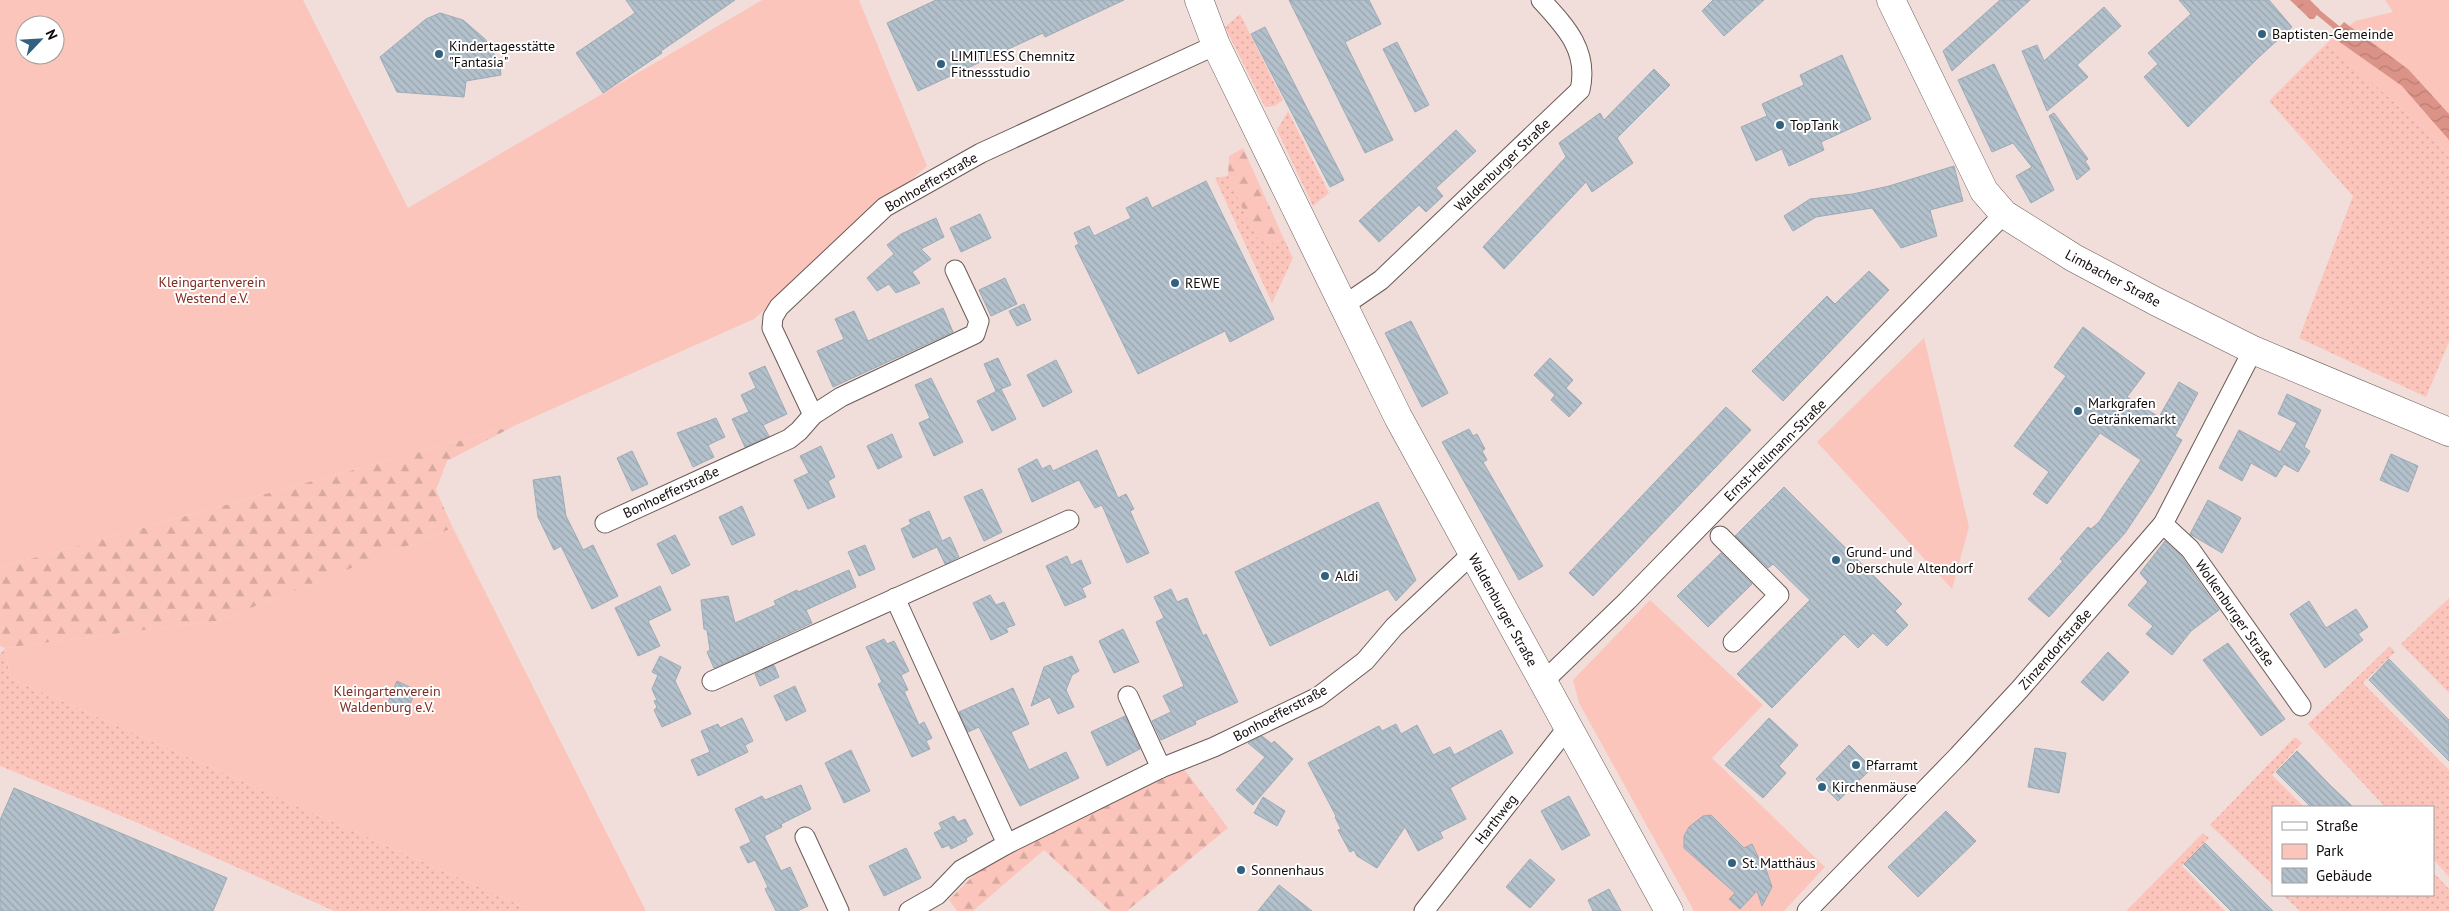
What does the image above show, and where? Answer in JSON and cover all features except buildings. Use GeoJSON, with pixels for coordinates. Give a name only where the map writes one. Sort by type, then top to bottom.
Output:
{"type":"FeatureCollection","features":[{"type":"Feature","properties":{"kind":"street","name":"Waldenburger Straße"},"geometry":{"type":"LineString","coordinates":[[1199,0],[1216,45],[1398,417],[1669,911]]}},
{"type":"Feature","properties":{"kind":"street","name":"Waldenburger Straße"},"geometry":{"type":"LineString","coordinates":[[1343,306],[1381,280],[1580,90],[1583,77],[1578,47],[1561,21],[1541,0]]}},
{"type":"Feature","properties":{"kind":"street","name":"Limbacher Straße"},"geometry":{"type":"LineString","coordinates":[[1891,0],[1984,191],[2004,214],[2074,258],[2253,350],[2449,432]]}},
{"type":"Feature","properties":{"kind":"street","name":"Bonhoefferstraße"},"geometry":{"type":"LineString","coordinates":[[813,415],[772,328],[773,317],[779,307],[886,207],[981,153],[1216,45]]}},
{"type":"Feature","properties":{"kind":"street","name":"Ernst-Heilmann-Straße"},"geometry":{"type":"LineString","coordinates":[[1542,682],[1627,601],[2004,214]]}},
{"type":"Feature","properties":{"kind":"street","name":"Bonhoefferstraße"},"geometry":{"type":"LineString","coordinates":[[605,523],[789,438],[799,431],[813,415],[840,397],[975,334],[979,321],[955,270]]}},
{"type":"Feature","properties":{"kind":"street","name":"Zinzendorfstraße"},"geometry":{"type":"LineString","coordinates":[[1806,911],[2014,696],[2163,524],[2253,350]]}},
{"type":"Feature","properties":{"kind":"street"},"geometry":{"type":"LineString","coordinates":[[712,682],[1069,520]]}},
{"type":"Feature","properties":{"kind":"street","name":"Wolkenburger Straße"},"geometry":{"type":"LineString","coordinates":[[2163,524],[2190,549],[2302,706]]}},
{"type":"Feature","properties":{"kind":"street"},"geometry":{"type":"LineString","coordinates":[[1720,536],[1779,595],[1733,642]]}},
{"type":"Feature","properties":{"kind":"street","name":"Bonhoefferstraße"},"geometry":{"type":"LineString","coordinates":[[909,911],[937,894],[961,870],[1007,844],[1161,768],[1214,747],[1318,697],[1365,661],[1394,627],[1472,554]]}},
{"type":"Feature","properties":{"kind":"street"},"geometry":{"type":"LineString","coordinates":[[895,598],[1007,844]]}},
{"type":"Feature","properties":{"kind":"street"},"geometry":{"type":"LineString","coordinates":[[1128,696],[1161,768]]}},
{"type":"Feature","properties":{"kind":"street","name":"Harthweg"},"geometry":{"type":"LineString","coordinates":[[1424,911],[1568,727]]}},
{"type":"Feature","properties":{"kind":"street"},"geometry":{"type":"LineString","coordinates":[[805,837],[839,911]]}},
{"type":"Feature","properties":{"kind":"green space","name":"Kleingartenverein Westend e.V."},"geometry":{"type":"Polygon","coordinates":[[[0,0],[303,0],[408,208],[762,0],[859,0],[927,166],[754,319],[516,425],[0,567],[0,0]]]}},
{"type":"Feature","properties":{"kind":"green space"},"geometry":{"type":"Polygon","coordinates":[[[2385,0],[2449,0],[2449,157],[2434,137],[2327,43],[2355,21],[2393,12],[2385,0]]]}},
{"type":"Feature","properties":{"kind":"green space"},"geometry":{"type":"Polygon","coordinates":[[[1240,14],[1283,100],[1275,106],[1265,107],[1225,27],[1240,14]]]}},
{"type":"Feature","properties":{"kind":"green space"},"geometry":{"type":"Polygon","coordinates":[[[2327,43],[2434,137],[2449,157],[2449,342],[2426,397],[2299,338],[2353,196],[2269,101],[2327,43]]]}},
{"type":"Feature","properties":{"kind":"green space"},"geometry":{"type":"Polygon","coordinates":[[[1288,111],[1329,193],[1313,206],[1277,130],[1288,111]]]}},
{"type":"Feature","properties":{"kind":"green space"},"geometry":{"type":"Polygon","coordinates":[[[1243,148],[1284,239],[1270,244],[1257,238],[1234,191],[1228,176],[1229,156],[1243,148]]]}},
{"type":"Feature","properties":{"kind":"green space"},"geometry":{"type":"Polygon","coordinates":[[[1228,176],[1253,230],[1270,244],[1284,239],[1293,258],[1272,303],[1215,178],[1228,176]]]}},
{"type":"Feature","properties":{"kind":"green space"},"geometry":{"type":"Polygon","coordinates":[[[1924,338],[1969,527],[1952,589],[1817,442],[1924,338]]]}},
{"type":"Feature","properties":{"kind":"green space"},"geometry":{"type":"Polygon","coordinates":[[[516,425],[447,461],[436,490],[453,528],[218,621],[5,648],[0,646],[0,567],[516,425]]]}},
{"type":"Feature","properties":{"kind":"green space","name":"Kleingartenverein Waldenburg e.V."},"geometry":{"type":"Polygon","coordinates":[[[453,528],[646,911],[533,911],[10,678],[5,648],[218,621],[453,528]]]}},
{"type":"Feature","properties":{"kind":"green space"},"geometry":{"type":"Polygon","coordinates":[[[2449,598],[2449,693],[2401,644],[2449,598]]]}},
{"type":"Feature","properties":{"kind":"green space"},"geometry":{"type":"Polygon","coordinates":[[[1650,600],[1763,705],[1712,758],[1825,867],[1784,911],[1694,911],[1579,703],[1573,680],[1650,600]]]}},
{"type":"Feature","properties":{"kind":"green space"},"geometry":{"type":"Polygon","coordinates":[[[2390,646],[2395,652],[2363,683],[2449,770],[2449,877],[2434,860],[2434,806],[2384,806],[2308,724],[2390,646]]]}},
{"type":"Feature","properties":{"kind":"green space"},"geometry":{"type":"Polygon","coordinates":[[[5,648],[10,678],[533,911],[334,911],[131,820],[0,766],[0,654],[5,648]]]}},
{"type":"Feature","properties":{"kind":"green space"},"geometry":{"type":"Polygon","coordinates":[[[2295,737],[2302,743],[2272,775],[2303,806],[2272,806],[2272,884],[2210,825],[2295,737]]]}},
{"type":"Feature","properties":{"kind":"green space"},"geometry":{"type":"Polygon","coordinates":[[[1184,769],[1228,828],[1127,911],[1110,911],[1044,850],[973,911],[957,911],[949,900],[979,870],[1037,839],[1184,769]]]}},
{"type":"Feature","properties":{"kind":"green space"},"geometry":{"type":"Polygon","coordinates":[[[2203,833],[2209,838],[2182,866],[2225,911],[2126,911],[2203,833]]]}},
{"type":"Feature","properties":{"kind":"green space"},"geometry":{"type":"Polygon","coordinates":[[[2434,873],[2449,889],[2449,911],[2300,911],[2284,896],[2434,896],[2434,873]]]}},
{"type":"Feature","properties":{"kind":"water"},"geometry":{"type":"Polygon","coordinates":[[[2290,0],[2310,0],[2320,10],[2314,19],[2310,19],[2290,0]]]}},
{"type":"Feature","properties":{"kind":"water"},"geometry":{"type":"Polygon","coordinates":[[[2344,22],[2408,69],[2449,114],[2449,140],[2402,86],[2331,36],[2344,22]]]}},
{"type":"Feature","properties":{"kind":"waterway"},"geometry":{"type":"LineString","coordinates":[[2303,0],[2342,32]]}},
{"type":"Feature","properties":{"kind":"place","name":"Baptisten-Gemeinde"},"geometry":{"type":"Point","coordinates":[2262,34]}},
{"type":"Feature","properties":{"kind":"place","name":"Kindertagesstätte \"Fantasia\""},"geometry":{"type":"Point","coordinates":[439,54]}},
{"type":"Feature","properties":{"kind":"place","name":"LIMITLESS Chemnitz Fitnessstudio"},"geometry":{"type":"Point","coordinates":[941,64]}},
{"type":"Feature","properties":{"kind":"place","name":"TopTank"},"geometry":{"type":"Point","coordinates":[1780,125]}},
{"type":"Feature","properties":{"kind":"place","name":"REWE"},"geometry":{"type":"Point","coordinates":[1175,283]}},
{"type":"Feature","properties":{"kind":"place","name":"Markgrafen Getränkemarkt"},"geometry":{"type":"Point","coordinates":[2078,411]}},
{"type":"Feature","properties":{"kind":"place","name":"Grund- und Oberschule Altendorf"},"geometry":{"type":"Point","coordinates":[1836,560]}},
{"type":"Feature","properties":{"kind":"place","name":"Aldi"},"geometry":{"type":"Point","coordinates":[1325,576]}},
{"type":"Feature","properties":{"kind":"place","name":"Pfarramt"},"geometry":{"type":"Point","coordinates":[1856,765]}},
{"type":"Feature","properties":{"kind":"place","name":"Kirchenmäuse"},"geometry":{"type":"Point","coordinates":[1822,787]}},
{"type":"Feature","properties":{"kind":"place","name":"St. Matthäus"},"geometry":{"type":"Point","coordinates":[1732,863]}},
{"type":"Feature","properties":{"kind":"place","name":"Sonnenhaus"},"geometry":{"type":"Point","coordinates":[1241,870]}}]}
